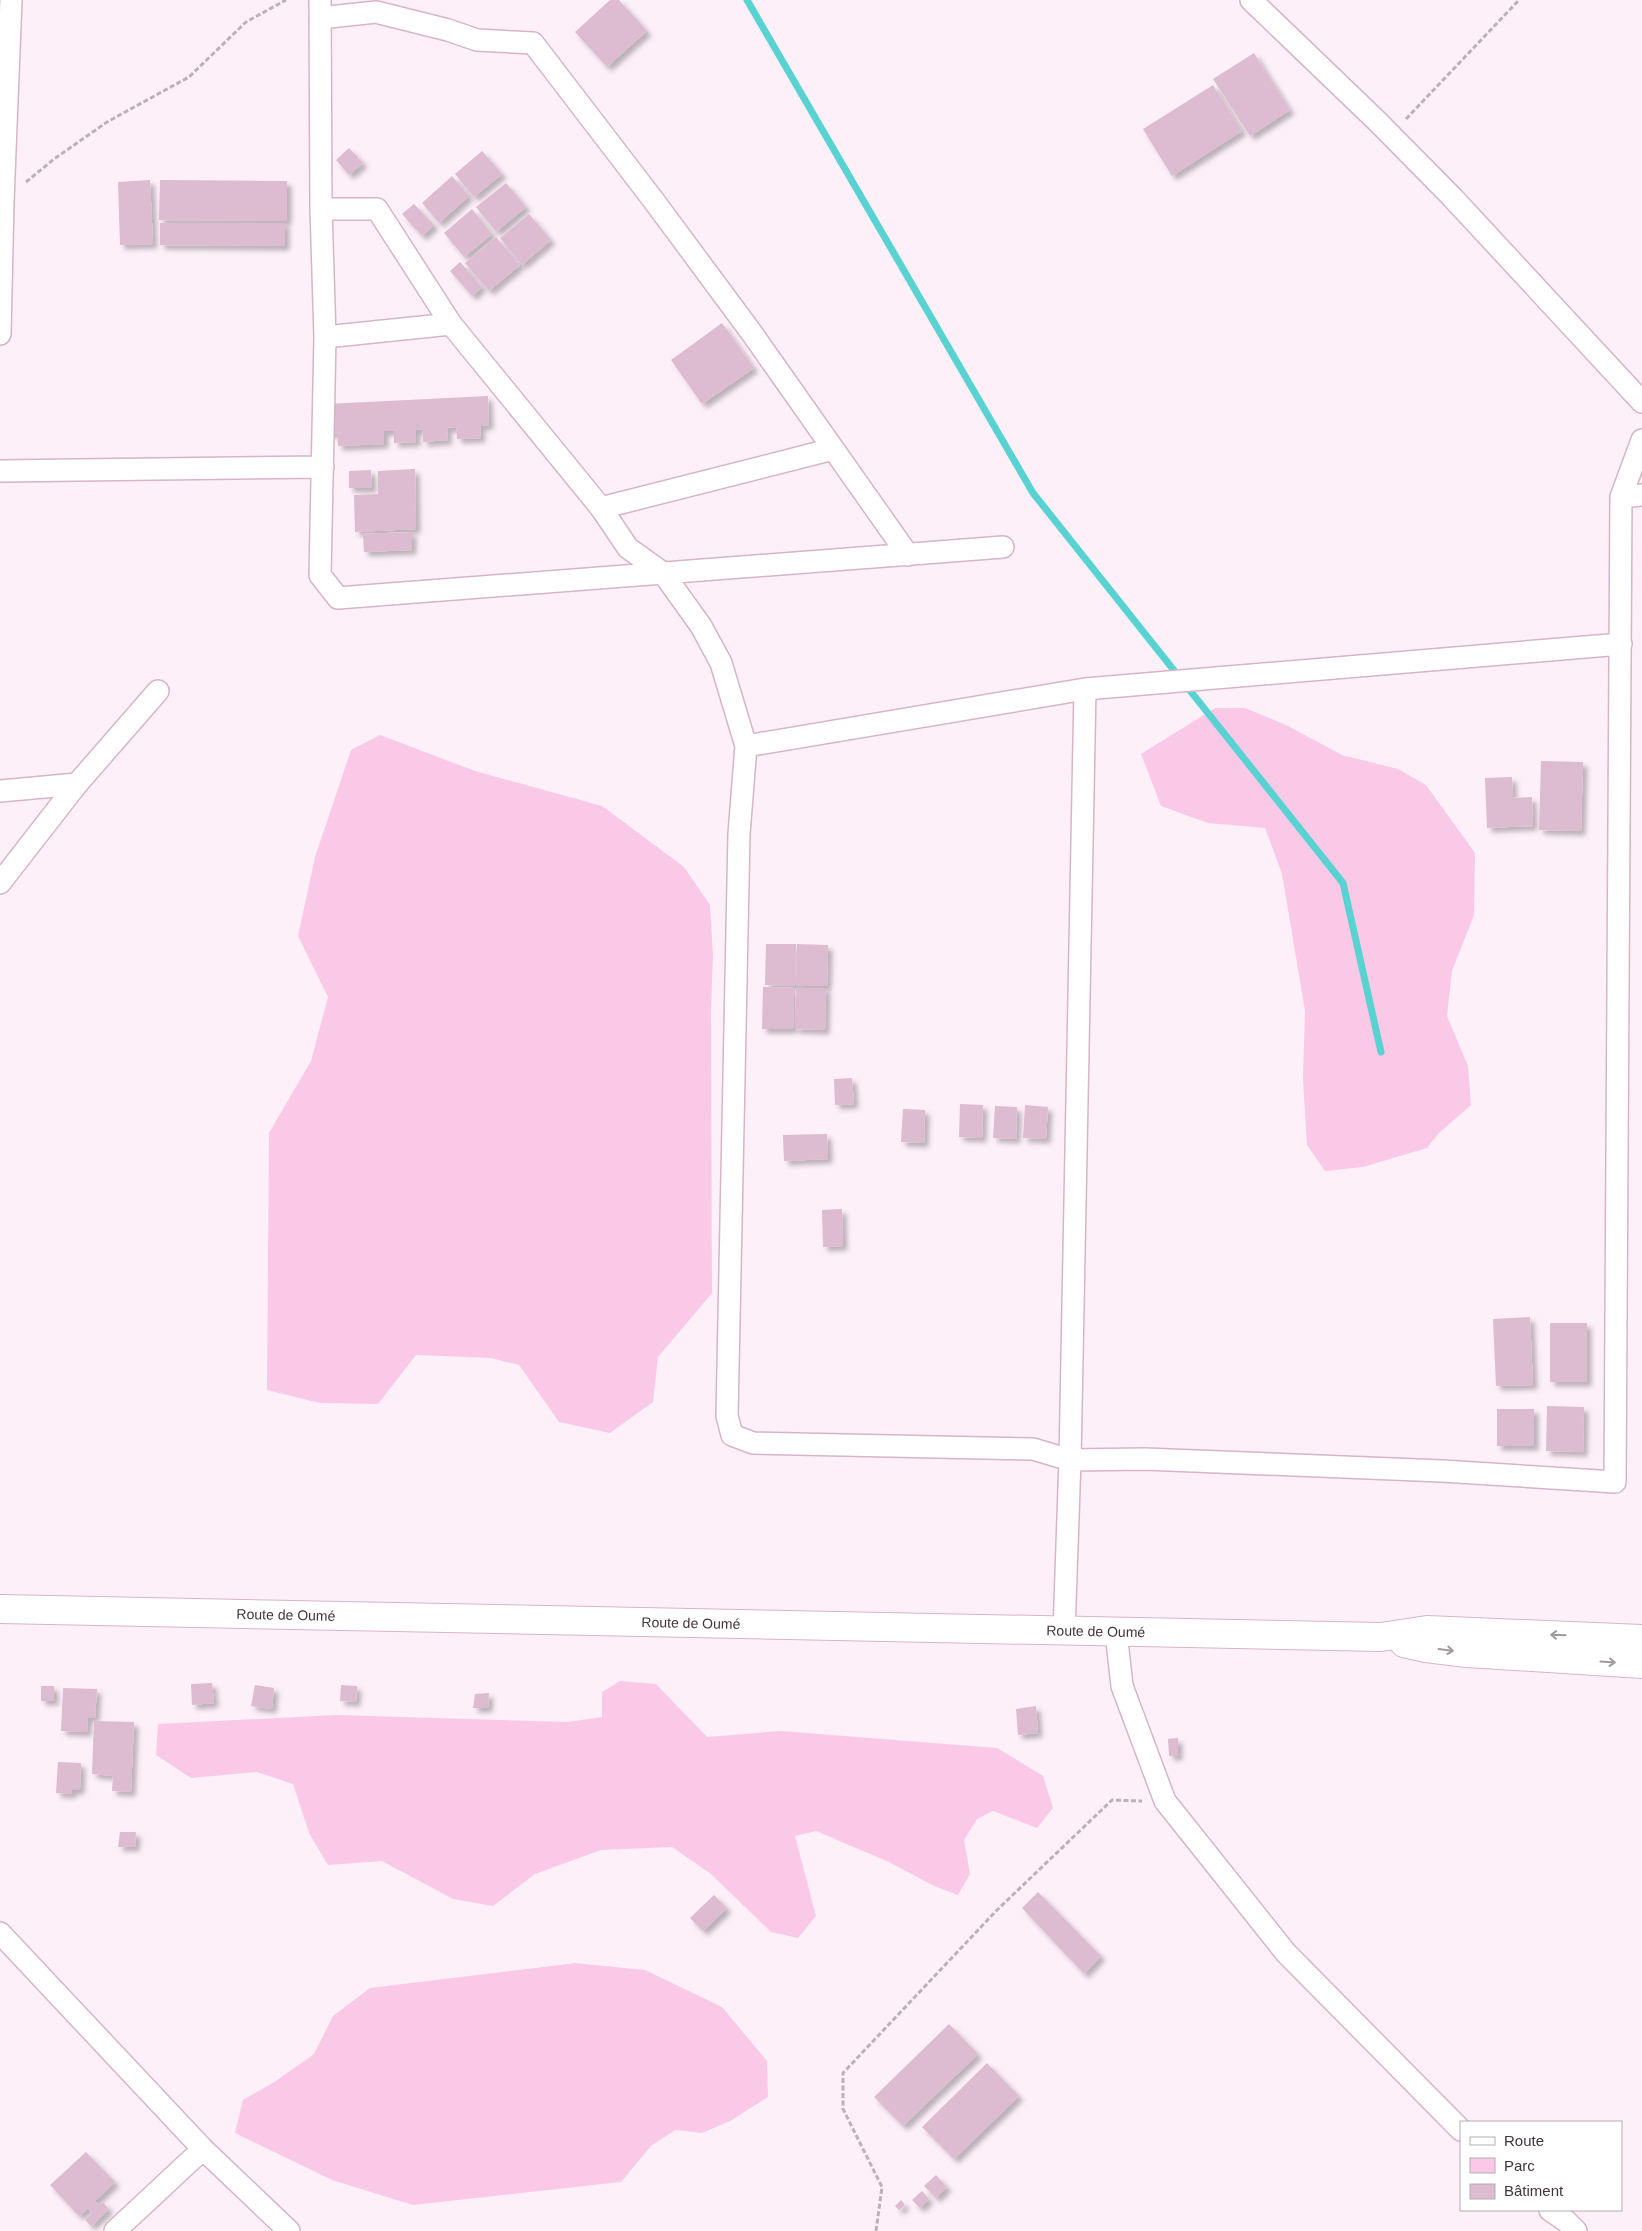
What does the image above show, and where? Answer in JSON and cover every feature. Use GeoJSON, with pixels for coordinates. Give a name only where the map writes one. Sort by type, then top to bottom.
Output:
{"type":"FeatureCollection","features":[{"type":"Feature","properties":{"kind":"main road","name":"Route de Oumé"},"geometry":{"type":"LineString","coordinates":[[0,1609],[1381,1637]]}},
{"type":"Feature","properties":{"kind":"main road"},"geometry":{"type":"LineString","coordinates":[[1381,1637],[1427,1630],[1642,1639]]}},
{"type":"Feature","properties":{"kind":"main road"},"geometry":{"type":"LineString","coordinates":[[1381,1637],[1426,1648],[1467,1653],[1642,1664]]}},
{"type":"Feature","properties":{"kind":"street"},"geometry":{"type":"LineString","coordinates":[[0,334],[2,201],[11,0]]}},
{"type":"Feature","properties":{"kind":"street"},"geometry":{"type":"LineString","coordinates":[[1251,0],[1391,135],[1642,402]]}},
{"type":"Feature","properties":{"kind":"street"},"geometry":{"type":"LineString","coordinates":[[908,555],[654,201],[532,44],[477,40],[448,30],[376,12],[320,9],[321,209],[325,337],[320,575],[338,598],[908,555],[1003,547]]}},
{"type":"Feature","properties":{"kind":"street"},"geometry":{"type":"LineString","coordinates":[[321,209],[377,209],[451,324],[601,508],[628,548],[663,573],[701,626],[721,663],[746,746],[739,834],[727,1416],[732,1435],[753,1443],[1033,1449],[1070,1460],[1146,1459],[1432,1470],[1615,1482],[1621,644],[1632,496],[1642,440]]}},
{"type":"Feature","properties":{"kind":"street"},"geometry":{"type":"LineString","coordinates":[[325,337],[451,324]]}},
{"type":"Feature","properties":{"kind":"street"},"geometry":{"type":"LineString","coordinates":[[601,508],[833,449]]}},
{"type":"Feature","properties":{"kind":"street"},"geometry":{"type":"LineString","coordinates":[[0,471],[323,466]]}},
{"type":"Feature","properties":{"kind":"street"},"geometry":{"type":"LineString","coordinates":[[746,746],[1085,689],[1621,644]]}},
{"type":"Feature","properties":{"kind":"street"},"geometry":{"type":"LineString","coordinates":[[1064,1632],[1070,1460],[1085,689]]}},
{"type":"Feature","properties":{"kind":"street"},"geometry":{"type":"LineString","coordinates":[[0,883],[77,784],[158,691]]}},
{"type":"Feature","properties":{"kind":"street"},"geometry":{"type":"LineString","coordinates":[[0,791],[77,784]]}},
{"type":"Feature","properties":{"kind":"street"},"geometry":{"type":"LineString","coordinates":[[1116,1632],[1122,1686],[1165,1801],[1286,1953],[1460,2129]]}},
{"type":"Feature","properties":{"kind":"street"},"geometry":{"type":"LineString","coordinates":[[0,1932],[203,2148],[289,2231]]}},
{"type":"Feature","properties":{"kind":"street"},"geometry":{"type":"LineString","coordinates":[[115,2231],[203,2148]]}},
{"type":"Feature","properties":{"kind":"street"},"geometry":{"type":"LineString","coordinates":[[1552,2211],[1566,2220],[1576,2231]]}},
{"type":"Feature","properties":{"kind":"path"},"geometry":{"type":"LineString","coordinates":[[2,201],[54,158],[107,122],[189,77],[246,22],[286,0]]}},
{"type":"Feature","properties":{"kind":"path"},"geometry":{"type":"LineString","coordinates":[[1391,135],[1519,0]]}},
{"type":"Feature","properties":{"kind":"path"},"geometry":{"type":"LineString","coordinates":[[876,2231],[882,2188],[844,2109],[842,2073],[997,1910],[1112,1800],[1165,1801]]}},
{"type":"Feature","properties":{"kind":"green space"},"geometry":{"type":"Polygon","coordinates":[[[1215,708],[1245,708],[1286,725],[1342,755],[1398,769],[1426,785],[1475,853],[1474,915],[1452,971],[1447,1016],[1468,1066],[1471,1105],[1439,1133],[1427,1148],[1363,1167],[1325,1171],[1307,1145],[1303,1079],[1305,1011],[1282,874],[1265,828],[1208,823],[1161,806],[1141,754],[1215,708]]]}},
{"type":"Feature","properties":{"kind":"green space"},"geometry":{"type":"Polygon","coordinates":[[[380,735],[475,771],[602,806],[684,867],[710,905],[713,956],[711,1008],[712,1293],[658,1357],[653,1402],[610,1433],[559,1422],[519,1365],[491,1358],[416,1355],[378,1404],[320,1403],[267,1390],[269,1133],[311,1061],[328,997],[298,936],[315,857],[351,750],[380,735]]]}},
{"type":"Feature","properties":{"kind":"green space"},"geometry":{"type":"Polygon","coordinates":[[[620,1681],[656,1684],[707,1737],[781,1731],[997,1748],[1043,1776],[1053,1808],[1037,1828],[993,1811],[977,1819],[964,1840],[970,1874],[958,1895],[934,1886],[889,1862],[816,1831],[795,1836],[816,1916],[798,1938],[771,1932],[711,1874],[672,1847],[601,1850],[535,1874],[493,1906],[453,1899],[382,1861],[328,1865],[309,1833],[293,1784],[257,1772],[191,1778],[156,1755],[158,1724],[336,1715],[567,1722],[602,1717],[602,1692],[620,1681]]]}},
{"type":"Feature","properties":{"kind":"green space"},"geometry":{"type":"Polygon","coordinates":[[[575,1963],[645,1970],[722,2007],[767,2061],[768,2097],[730,2121],[702,2133],[675,2130],[651,2146],[621,2182],[413,2205],[332,2180],[235,2133],[243,2100],[276,2081],[314,2054],[333,2016],[370,1988],[575,1963]]]}},
{"type":"Feature","properties":{"kind":"building"},"geometry":{"type":"Polygon","coordinates":[[[610,0],[619,0],[647,31],[607,67],[575,32],[610,0]]]}},
{"type":"Feature","properties":{"kind":"building"},"geometry":{"type":"Polygon","coordinates":[[[1254,53],[1290,110],[1250,136],[1213,79],[1254,53]]]}},
{"type":"Feature","properties":{"kind":"building"},"geometry":{"type":"Polygon","coordinates":[[[1213,85],[1242,131],[1172,176],[1143,129],[1213,85]]]}},
{"type":"Feature","properties":{"kind":"building"},"geometry":{"type":"Polygon","coordinates":[[[349,148],[363,163],[349,175],[336,160],[349,148]]]}},
{"type":"Feature","properties":{"kind":"building"},"geometry":{"type":"Polygon","coordinates":[[[482,151],[502,174],[474,197],[455,174],[482,151]]]}},
{"type":"Feature","properties":{"kind":"building"},"geometry":{"type":"Polygon","coordinates":[[[452,176],[469,196],[439,223],[422,203],[452,176]]]}},
{"type":"Feature","properties":{"kind":"building"},"geometry":{"type":"Polygon","coordinates":[[[150,180],[153,244],[120,245],[118,182],[150,180]]]}},
{"type":"Feature","properties":{"kind":"building"},"geometry":{"type":"Polygon","coordinates":[[[160,180],[287,181],[287,221],[159,220],[160,180]]]}},
{"type":"Feature","properties":{"kind":"building"},"geometry":{"type":"Polygon","coordinates":[[[506,183],[526,207],[496,232],[476,207],[506,183]]]}},
{"type":"Feature","properties":{"kind":"building"},"geometry":{"type":"Polygon","coordinates":[[[414,204],[434,225],[422,236],[402,214],[414,204]]]}},
{"type":"Feature","properties":{"kind":"building"},"geometry":{"type":"Polygon","coordinates":[[[472,209],[492,234],[464,257],[444,233],[472,209]]]}},
{"type":"Feature","properties":{"kind":"building"},"geometry":{"type":"Polygon","coordinates":[[[529,214],[551,240],[522,265],[500,238],[529,214]]]}},
{"type":"Feature","properties":{"kind":"building"},"geometry":{"type":"Polygon","coordinates":[[[160,223],[285,223],[285,246],[160,245],[160,223]]]}},
{"type":"Feature","properties":{"kind":"building"},"geometry":{"type":"Polygon","coordinates":[[[496,237],[520,265],[489,291],[465,263],[496,237]]]}},
{"type":"Feature","properties":{"kind":"building"},"geometry":{"type":"Polygon","coordinates":[[[460,262],[482,287],[472,296],[450,271],[460,262]]]}},
{"type":"Feature","properties":{"kind":"building"},"geometry":{"type":"Polygon","coordinates":[[[722,323],[754,368],[702,404],[671,360],[722,323]]]}},
{"type":"Feature","properties":{"kind":"building"},"geometry":{"type":"Polygon","coordinates":[[[488,396],[489,425],[480,426],[481,438],[457,439],[456,427],[447,428],[448,440],[423,442],[422,429],[416,430],[416,442],[394,443],[394,431],[384,431],[384,444],[338,446],[337,433],[328,434],[327,404],[488,396]]]}},
{"type":"Feature","properties":{"kind":"building"},"geometry":{"type":"Polygon","coordinates":[[[415,469],[416,529],[355,532],[354,495],[378,494],[378,471],[415,469]]]}},
{"type":"Feature","properties":{"kind":"building"},"geometry":{"type":"Polygon","coordinates":[[[371,470],[372,488],[349,488],[349,471],[371,470]]]}},
{"type":"Feature","properties":{"kind":"building"},"geometry":{"type":"Polygon","coordinates":[[[412,532],[412,550],[364,552],[363,534],[412,532]]]}},
{"type":"Feature","properties":{"kind":"building"},"geometry":{"type":"Polygon","coordinates":[[[1541,761],[1583,762],[1581,831],[1539,830],[1541,761]]]}},
{"type":"Feature","properties":{"kind":"building"},"geometry":{"type":"Polygon","coordinates":[[[1512,777],[1513,798],[1532,797],[1533,826],[1487,828],[1485,778],[1512,777]]]}},
{"type":"Feature","properties":{"kind":"building"},"geometry":{"type":"Polygon","coordinates":[[[766,944],[796,944],[795,986],[765,985],[766,944]]]}},
{"type":"Feature","properties":{"kind":"building"},"geometry":{"type":"Polygon","coordinates":[[[797,944],[828,945],[827,986],[796,986],[797,944]]]}},
{"type":"Feature","properties":{"kind":"building"},"geometry":{"type":"Polygon","coordinates":[[[763,987],[794,988],[793,1029],[762,1029],[763,987]]]}},
{"type":"Feature","properties":{"kind":"building"},"geometry":{"type":"Polygon","coordinates":[[[796,988],[826,988],[825,1030],[795,1029],[796,988]]]}},
{"type":"Feature","properties":{"kind":"building"},"geometry":{"type":"Polygon","coordinates":[[[852,1078],[854,1104],[835,1105],[834,1079],[852,1078]]]}},
{"type":"Feature","properties":{"kind":"building"},"geometry":{"type":"Polygon","coordinates":[[[960,1104],[983,1105],[982,1138],[959,1137],[960,1104]]]}},
{"type":"Feature","properties":{"kind":"building"},"geometry":{"type":"Polygon","coordinates":[[[1025,1105],[1048,1107],[1046,1139],[1023,1138],[1025,1105]]]}},
{"type":"Feature","properties":{"kind":"building"},"geometry":{"type":"Polygon","coordinates":[[[995,1106],[1017,1107],[1016,1139],[993,1138],[995,1106]]]}},
{"type":"Feature","properties":{"kind":"building"},"geometry":{"type":"Polygon","coordinates":[[[903,1109],[925,1110],[924,1143],[901,1142],[903,1109]]]}},
{"type":"Feature","properties":{"kind":"building"},"geometry":{"type":"Polygon","coordinates":[[[827,1134],[828,1159],[784,1161],[783,1135],[827,1134]]]}},
{"type":"Feature","properties":{"kind":"building"},"geometry":{"type":"Polygon","coordinates":[[[842,1209],[843,1246],[823,1247],[822,1210],[842,1209]]]}},
{"type":"Feature","properties":{"kind":"building"},"geometry":{"type":"Polygon","coordinates":[[[1530,1317],[1533,1385],[1496,1386],[1493,1319],[1530,1317]]]}},
{"type":"Feature","properties":{"kind":"building"},"geometry":{"type":"Polygon","coordinates":[[[1550,1323],[1587,1323],[1587,1382],[1550,1382],[1550,1323]]]}},
{"type":"Feature","properties":{"kind":"building"},"geometry":{"type":"Polygon","coordinates":[[[1547,1406],[1584,1407],[1583,1452],[1546,1451],[1547,1406]]]}},
{"type":"Feature","properties":{"kind":"building"},"geometry":{"type":"Polygon","coordinates":[[[1497,1409],[1534,1409],[1534,1446],[1497,1446],[1497,1409]]]}},
{"type":"Feature","properties":{"kind":"building"},"geometry":{"type":"Polygon","coordinates":[[[212,1683],[214,1703],[192,1705],[191,1684],[212,1683]]]}},
{"type":"Feature","properties":{"kind":"building"},"geometry":{"type":"Polygon","coordinates":[[[255,1685],[274,1688],[272,1709],[251,1706],[255,1685]]]}},
{"type":"Feature","properties":{"kind":"building"},"geometry":{"type":"Polygon","coordinates":[[[341,1685],[357,1686],[356,1702],[340,1701],[341,1685]]]}},
{"type":"Feature","properties":{"kind":"building"},"geometry":{"type":"Polygon","coordinates":[[[41,1686],[54,1686],[54,1701],[41,1701],[41,1686]]]}},
{"type":"Feature","properties":{"kind":"building"},"geometry":{"type":"Polygon","coordinates":[[[63,1688],[97,1689],[95,1718],[88,1717],[87,1732],[61,1731],[63,1688]]]}},
{"type":"Feature","properties":{"kind":"building"},"geometry":{"type":"Polygon","coordinates":[[[489,1693],[488,1708],[473,1708],[475,1694],[489,1693]]]}},
{"type":"Feature","properties":{"kind":"building"},"geometry":{"type":"Polygon","coordinates":[[[1036,1706],[1038,1733],[1018,1735],[1016,1709],[1036,1706]]]}},
{"type":"Feature","properties":{"kind":"building"},"geometry":{"type":"Polygon","coordinates":[[[94,1721],[134,1722],[131,1792],[112,1791],[113,1776],[92,1774],[94,1721]]]}},
{"type":"Feature","properties":{"kind":"building"},"geometry":{"type":"Polygon","coordinates":[[[1178,1738],[1178,1756],[1169,1756],[1168,1739],[1178,1738]]]}},
{"type":"Feature","properties":{"kind":"building"},"geometry":{"type":"Polygon","coordinates":[[[58,1762],[81,1763],[80,1790],[72,1790],[72,1794],[56,1793],[58,1762]]]}},
{"type":"Feature","properties":{"kind":"building"},"geometry":{"type":"Polygon","coordinates":[[[120,1832],[136,1832],[135,1847],[118,1847],[120,1832]]]}},
{"type":"Feature","properties":{"kind":"building"},"geometry":{"type":"Polygon","coordinates":[[[1038,1892],[1101,1956],[1084,1974],[1022,1908],[1038,1892]]]}},
{"type":"Feature","properties":{"kind":"building"},"geometry":{"type":"Polygon","coordinates":[[[714,1895],[727,1908],[703,1931],[690,1918],[714,1895]]]}},
{"type":"Feature","properties":{"kind":"building"},"geometry":{"type":"Polygon","coordinates":[[[949,2024],[978,2054],[903,2126],[874,2097],[949,2024]]]}},
{"type":"Feature","properties":{"kind":"building"},"geometry":{"type":"Polygon","coordinates":[[[987,2063],[1019,2096],[954,2159],[922,2127],[987,2063]]]}},
{"type":"Feature","properties":{"kind":"building"},"geometry":{"type":"Polygon","coordinates":[[[86,2152],[115,2182],[95,2201],[99,2205],[103,2202],[109,2209],[91,2226],[85,2220],[92,2213],[88,2208],[79,2216],[50,2185],[86,2152]]]}},
{"type":"Feature","properties":{"kind":"building"},"geometry":{"type":"Polygon","coordinates":[[[936,2175],[947,2187],[936,2198],[924,2186],[936,2175]]]}},
{"type":"Feature","properties":{"kind":"building"},"geometry":{"type":"Polygon","coordinates":[[[922,2191],[929,2199],[920,2208],[912,2200],[922,2191]]]}},
{"type":"Feature","properties":{"kind":"building"},"geometry":{"type":"Polygon","coordinates":[[[901,2200],[905,2205],[899,2210],[895,2206],[901,2200]]]}},
{"type":"Feature","properties":{"kind":"waterway"},"geometry":{"type":"LineString","coordinates":[[747,0],[1033,493],[1343,883],[1381,1052]]}}]}
